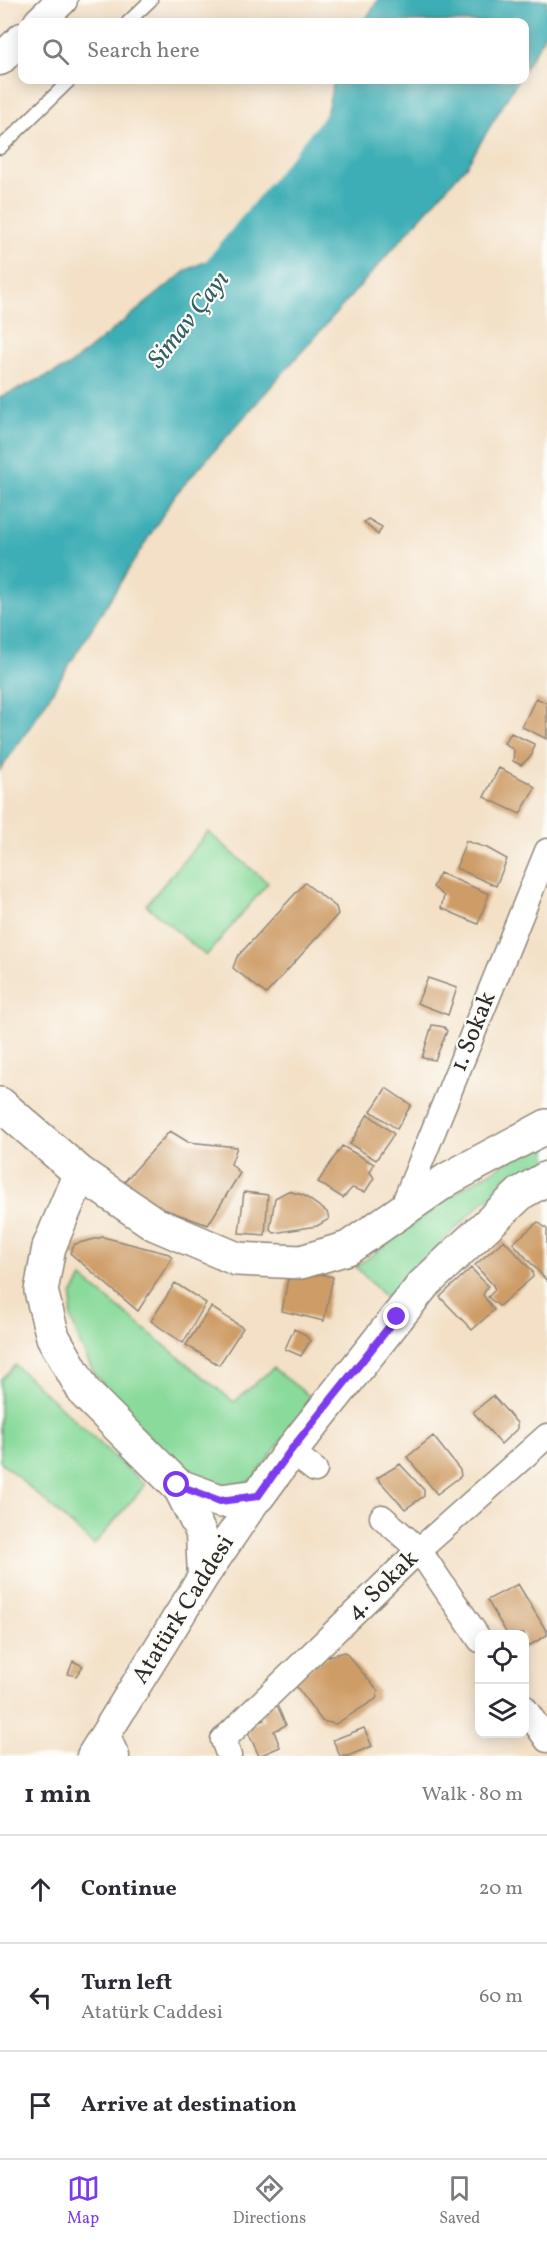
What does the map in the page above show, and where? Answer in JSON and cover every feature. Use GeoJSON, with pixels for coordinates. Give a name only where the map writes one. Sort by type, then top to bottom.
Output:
{"type":"FeatureCollection","features":[{"type":"Feature","properties":{"kind":"main road"},"geometry":{"type":"LineString","coordinates":[[0,1104],[80,1173],[155,1224],[237,1260],[301,1262],[348,1248],[448,1179],[544,1122]]}},
{"type":"Feature","properties":{"kind":"main road"},"geometry":{"type":"LineString","coordinates":[[80,1173],[49,1247],[41,1291],[53,1337],[85,1393],[177,1485],[220,1501],[258,1496]]}},
{"type":"Feature","properties":{"kind":"main road","name":"Atatürk Caddesi"},"geometry":{"type":"LineString","coordinates":[[258,1496],[303,1460],[423,1285],[521,1193],[547,1178]]}},
{"type":"Feature","properties":{"kind":"street"},"geometry":{"type":"LineString","coordinates":[[43,18],[62,0]]}},
{"type":"Feature","properties":{"kind":"street"},"geometry":{"type":"LineString","coordinates":[[0,60],[18,42]]}},
{"type":"Feature","properties":{"kind":"street","name":"1. Sokak"},"geometry":{"type":"LineString","coordinates":[[400,1213],[547,851]]}},
{"type":"Feature","properties":{"kind":"street","name":"4. Sokak"},"geometry":{"type":"LineString","coordinates":[[226,1748],[419,1550],[547,1436]]}},
{"type":"Feature","properties":{"kind":"street"},"geometry":{"type":"LineString","coordinates":[[177,1485],[201,1533],[203,1577]]}},
{"type":"Feature","properties":{"kind":"street","name":"Atatürk Caddesi"},"geometry":{"type":"LineString","coordinates":[[105,1749],[203,1577],[258,1496]]}},
{"type":"Feature","properties":{"kind":"street"},"geometry":{"type":"LineString","coordinates":[[382,1516],[419,1550],[475,1633]]}},
{"type":"Feature","properties":{"kind":"street"},"geometry":{"type":"LineString","coordinates":[[529,1713],[547,1740]]}},
{"type":"Feature","properties":{"kind":"lane"},"geometry":{"type":"LineString","coordinates":[[132,18],[151,0]]}},
{"type":"Feature","properties":{"kind":"lane"},"geometry":{"type":"LineString","coordinates":[[0,148],[66,84]]}},
{"type":"Feature","properties":{"kind":"green space"},"geometry":{"type":"Polygon","coordinates":[[[208,832],[268,883],[206,956],[146,905],[208,832]]]}},
{"type":"Feature","properties":{"kind":"green space"},"geometry":{"type":"Polygon","coordinates":[[[547,1139],[547,1160],[484,1201],[386,1298],[356,1267],[458,1191],[547,1139]]]}},
{"type":"Feature","properties":{"kind":"green space"},"geometry":{"type":"Polygon","coordinates":[[[82,1278],[234,1402],[273,1368],[313,1399],[253,1479],[240,1486],[196,1482],[140,1428],[114,1398],[94,1373],[71,1318],[72,1295],[82,1278]]]}},
{"type":"Feature","properties":{"kind":"green space"},"geometry":{"type":"Polygon","coordinates":[[[15,1365],[145,1485],[94,1545],[0,1461],[0,1380],[15,1365]]]}},
{"type":"Feature","properties":{"kind":"water"},"geometry":{"type":"Polygon","coordinates":[[[378,0],[547,0],[547,31],[529,62],[529,18],[367,18],[378,0]]]}},
{"type":"Feature","properties":{"kind":"water"},"geometry":{"type":"Polygon","coordinates":[[[333,84],[516,84],[467,165],[175,495],[34,721],[0,770],[0,397],[67,367],[187,270],[274,230],[308,195],[333,84]]]}},
{"type":"Feature","properties":{"kind":"building"},"geometry":{"type":"Polygon","coordinates":[[[368,519],[382,527],[378,535],[364,522],[368,519]]]}},
{"type":"Feature","properties":{"kind":"building"},"geometry":{"type":"Polygon","coordinates":[[[536,698],[547,703],[547,739],[522,727],[536,698]]]}},
{"type":"Feature","properties":{"kind":"building"},"geometry":{"type":"Polygon","coordinates":[[[511,733],[534,744],[532,755],[521,765],[513,761],[514,750],[504,743],[511,733]]]}},
{"type":"Feature","properties":{"kind":"building"},"geometry":{"type":"Polygon","coordinates":[[[499,768],[530,783],[535,788],[520,814],[484,797],[499,768]]]}},
{"type":"Feature","properties":{"kind":"building"},"geometry":{"type":"Polygon","coordinates":[[[466,841],[487,848],[507,859],[496,886],[456,868],[466,841]]]}},
{"type":"Feature","properties":{"kind":"building"},"geometry":{"type":"Polygon","coordinates":[[[440,873],[489,894],[478,924],[441,908],[444,896],[433,887],[440,873]]]}},
{"type":"Feature","properties":{"kind":"building"},"geometry":{"type":"Polygon","coordinates":[[[305,883],[336,907],[338,914],[266,994],[233,968],[237,957],[305,883]]]}},
{"type":"Feature","properties":{"kind":"building"},"geometry":{"type":"Polygon","coordinates":[[[428,978],[457,988],[448,1015],[417,1003],[428,978]]]}},
{"type":"Feature","properties":{"kind":"building"},"geometry":{"type":"Polygon","coordinates":[[[432,1025],[444,1027],[447,1031],[435,1060],[422,1058],[432,1025]]]}},
{"type":"Feature","properties":{"kind":"building"},"geometry":{"type":"Polygon","coordinates":[[[386,1088],[411,1105],[397,1129],[371,1111],[386,1088]]]}},
{"type":"Feature","properties":{"kind":"building"},"geometry":{"type":"Polygon","coordinates":[[[368,1114],[394,1134],[376,1160],[350,1144],[368,1114]]]}},
{"type":"Feature","properties":{"kind":"building"},"geometry":{"type":"Polygon","coordinates":[[[170,1131],[188,1142],[237,1147],[231,1164],[240,1173],[208,1225],[147,1203],[125,1181],[170,1131]]]}},
{"type":"Feature","properties":{"kind":"building"},"geometry":{"type":"Polygon","coordinates":[[[342,1146],[374,1164],[370,1172],[374,1178],[365,1192],[352,1188],[343,1198],[318,1182],[342,1146]]]}},
{"type":"Feature","properties":{"kind":"building"},"geometry":{"type":"Polygon","coordinates":[[[288,1191],[303,1195],[327,1212],[329,1219],[317,1226],[274,1233],[270,1229],[275,1198],[288,1191]]]}},
{"type":"Feature","properties":{"kind":"building"},"geometry":{"type":"Polygon","coordinates":[[[244,1192],[268,1195],[265,1235],[239,1233],[244,1192]]]}},
{"type":"Feature","properties":{"kind":"building"},"geometry":{"type":"Polygon","coordinates":[[[538,1222],[547,1229],[547,1281],[513,1243],[538,1222]]]}},
{"type":"Feature","properties":{"kind":"building"},"geometry":{"type":"Polygon","coordinates":[[[103,1237],[169,1254],[172,1258],[138,1311],[70,1253],[75,1244],[103,1237]]]}},
{"type":"Feature","properties":{"kind":"building"},"geometry":{"type":"Polygon","coordinates":[[[504,1240],[532,1271],[533,1277],[499,1306],[488,1297],[495,1290],[493,1285],[475,1265],[504,1240]]]}},
{"type":"Feature","properties":{"kind":"building"},"geometry":{"type":"Polygon","coordinates":[[[290,1267],[333,1277],[324,1321],[282,1311],[290,1267]]]}},
{"type":"Feature","properties":{"kind":"building"},"geometry":{"type":"Polygon","coordinates":[[[471,1268],[488,1286],[483,1295],[494,1310],[472,1330],[440,1297],[471,1268]]]}},
{"type":"Feature","properties":{"kind":"building"},"geometry":{"type":"Polygon","coordinates":[[[175,1283],[206,1303],[183,1343],[151,1321],[175,1283]]]}},
{"type":"Feature","properties":{"kind":"building"},"geometry":{"type":"Polygon","coordinates":[[[211,1307],[243,1328],[219,1365],[186,1345],[211,1307]]]}},
{"type":"Feature","properties":{"kind":"building"},"geometry":{"type":"Polygon","coordinates":[[[294,1329],[304,1334],[310,1341],[301,1356],[285,1349],[294,1329]]]}},
{"type":"Feature","properties":{"kind":"building"},"geometry":{"type":"Polygon","coordinates":[[[493,1396],[517,1423],[517,1429],[501,1444],[473,1412],[493,1396]]]}},
{"type":"Feature","properties":{"kind":"building"},"geometry":{"type":"Polygon","coordinates":[[[433,1436],[460,1470],[461,1476],[437,1494],[407,1457],[433,1436]]]}},
{"type":"Feature","properties":{"kind":"building"},"geometry":{"type":"Polygon","coordinates":[[[400,1464],[424,1490],[424,1496],[405,1509],[377,1478],[400,1464]]]}},
{"type":"Feature","properties":{"kind":"building"},"geometry":{"type":"Polygon","coordinates":[[[518,1584],[547,1635],[529,1646],[529,1630],[505,1630],[487,1600],[518,1584]]]}},
{"type":"Feature","properties":{"kind":"building"},"geometry":{"type":"Polygon","coordinates":[[[345,1652],[378,1691],[376,1699],[336,1724],[322,1721],[293,1682],[325,1657],[345,1652]]]}},
{"type":"Feature","properties":{"kind":"building"},"geometry":{"type":"Polygon","coordinates":[[[73,1661],[83,1666],[76,1676],[68,1674],[73,1661]]]}},
{"type":"Feature","properties":{"kind":"building"},"geometry":{"type":"Polygon","coordinates":[[[276,1703],[286,1725],[274,1731],[280,1747],[259,1756],[246,1728],[264,1720],[261,1709],[276,1703]]]}},
{"type":"Feature","properties":{"kind":"building"},"geometry":{"type":"Polygon","coordinates":[[[364,1728],[372,1746],[348,1756],[340,1756],[333,1740],[364,1728]]]}},
{"type":"Feature","properties":{"kind":"waterway","name":"Simav Çayı"},"geometry":{"type":"LineString","coordinates":[[211,291],[380,84]]}},
{"type":"Feature","properties":{"kind":"route"},"geometry":{"type":"LineString","coordinates":[[177,1485],[220,1501],[258,1496],[291,1450],[397,1317]]}}]}
